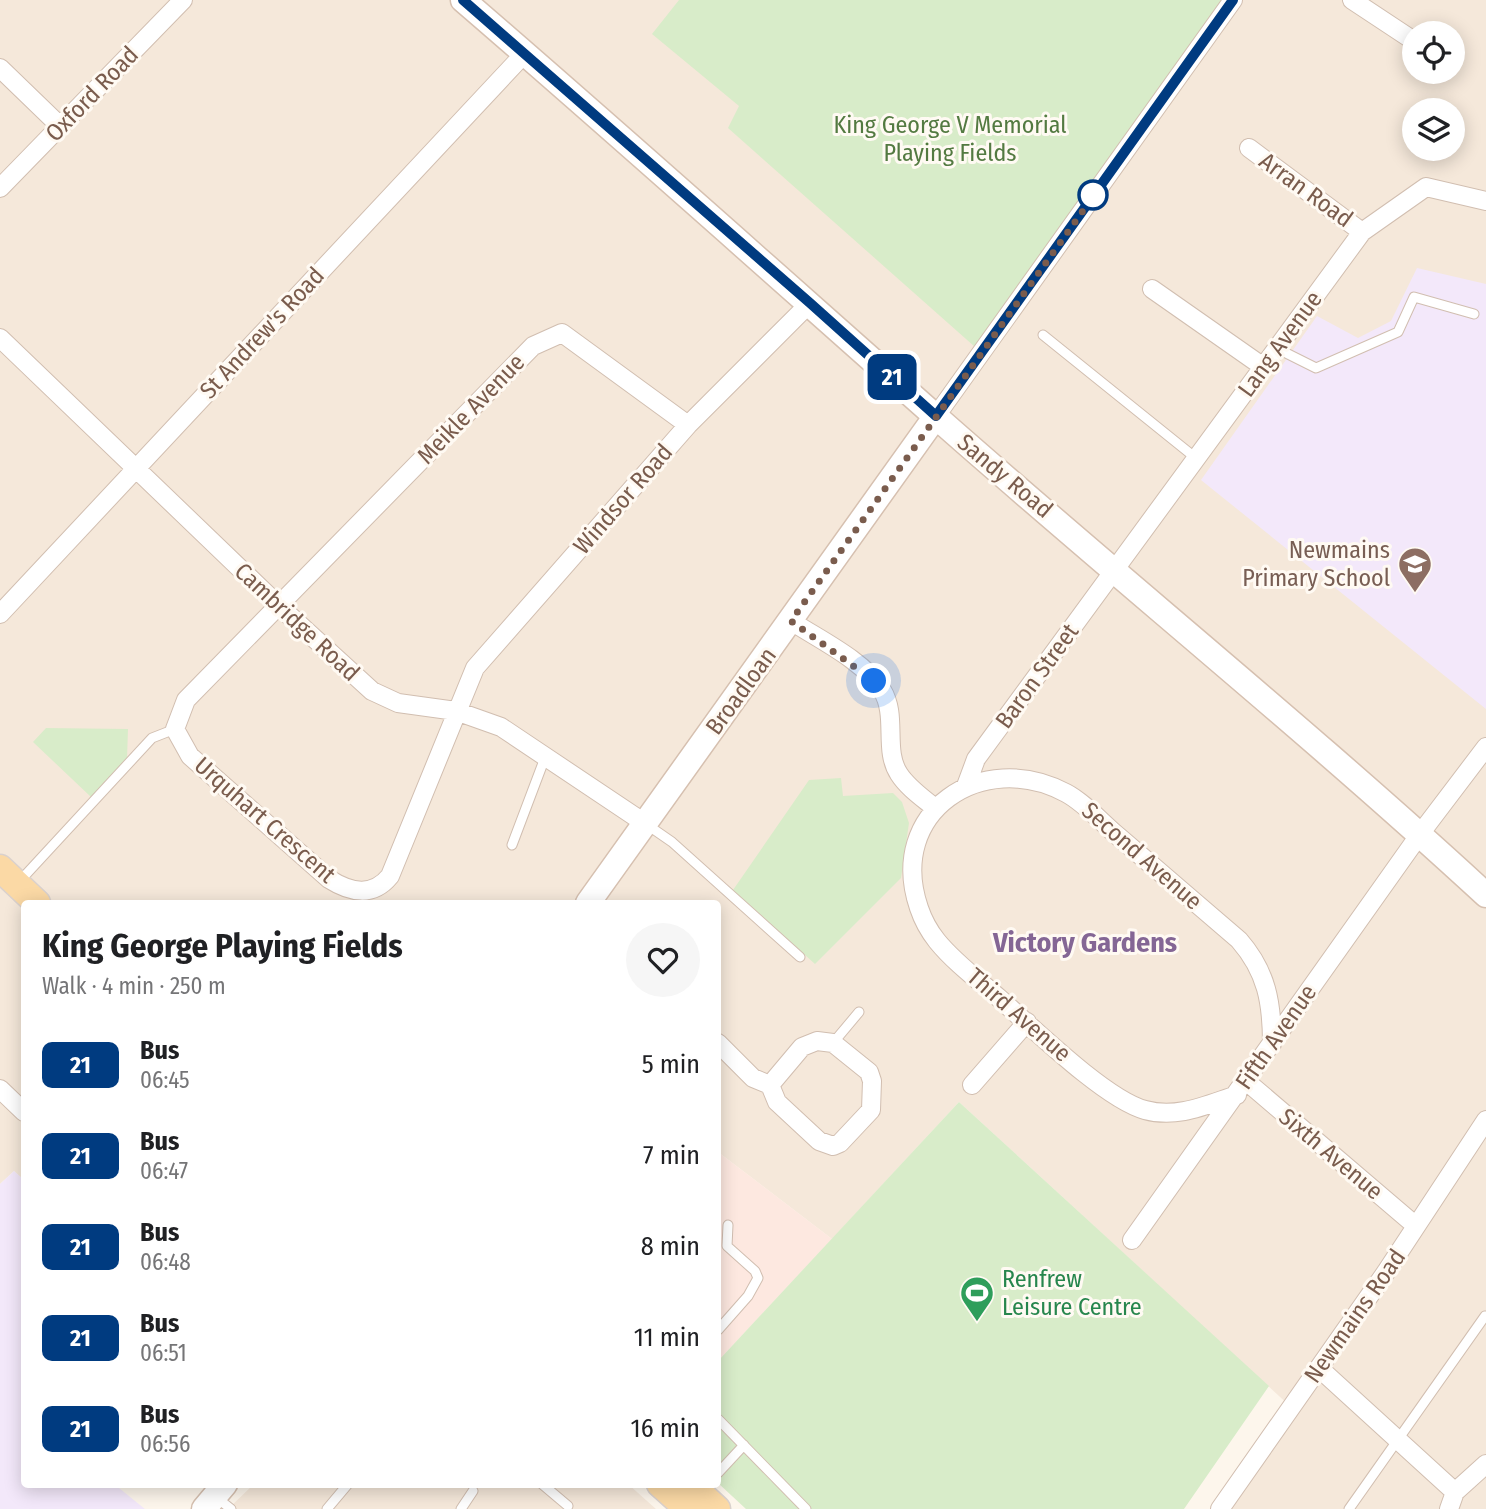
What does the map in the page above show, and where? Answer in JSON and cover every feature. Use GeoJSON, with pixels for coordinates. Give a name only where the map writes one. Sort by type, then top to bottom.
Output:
{"type":"FeatureCollection","features":[{"type":"Feature","properties":{"kind":"main road","name":"Sandy Road"},"geometry":{"type":"LineString","coordinates":[[463,0],[936,416],[1420,834],[1486,895]]}},
{"type":"Feature","properties":{"kind":"main road","name":"Broadloan"},"geometry":{"type":"LineString","coordinates":[[590,900],[936,416]]}},
{"type":"Feature","properties":{"kind":"main road"},"geometry":{"type":"LineString","coordinates":[[8,876],[34,900]]}},
{"type":"Feature","properties":{"kind":"main road"},"geometry":{"type":"LineString","coordinates":[[671,1488],[700,1498]]}},
{"type":"Feature","properties":{"kind":"street","name":"Oxford Road"},"geometry":{"type":"LineString","coordinates":[[0,188],[183,0]]}},
{"type":"Feature","properties":{"kind":"street","name":"Broadloan"},"geometry":{"type":"LineString","coordinates":[[936,416],[1233,0]]}},
{"type":"Feature","properties":{"kind":"street"},"geometry":{"type":"LineString","coordinates":[[1352,0],[1402,33]]}},
{"type":"Feature","properties":{"kind":"street","name":"St Andrew's Road"},"geometry":{"type":"LineString","coordinates":[[0,614],[525,53]]}},
{"type":"Feature","properties":{"kind":"street"},"geometry":{"type":"LineString","coordinates":[[0,68],[60,126]]}},
{"type":"Feature","properties":{"kind":"street","name":"Arran Road"},"geometry":{"type":"LineString","coordinates":[[1249,148],[1363,232]]}},
{"type":"Feature","properties":{"kind":"street","name":"Lang Avenue"},"geometry":{"type":"LineString","coordinates":[[1116,569],[1262,366],[1363,232],[1426,187],[1486,201]]}},
{"type":"Feature","properties":{"kind":"street"},"geometry":{"type":"LineString","coordinates":[[1152,289],[1262,366]]}},
{"type":"Feature","properties":{"kind":"street","name":"Windsor Road"},"geometry":{"type":"LineString","coordinates":[[456,711],[475,668],[688,425],[810,303]]}},
{"type":"Feature","properties":{"kind":"street","name":"Meikle Avenue"},"geometry":{"type":"LineString","coordinates":[[279,606],[533,346],[542,341],[562,333],[688,425]]}},
{"type":"Feature","properties":{"kind":"street","name":"Cambridge Road"},"geometry":{"type":"LineString","coordinates":[[0,338],[279,606],[372,691],[398,703],[456,711],[501,727],[646,824]]}},
{"type":"Feature","properties":{"kind":"street","name":"Baron Street"},"geometry":{"type":"LineString","coordinates":[[966,786],[975,759],[1116,569]]}},
{"type":"Feature","properties":{"kind":"street"},"geometry":{"type":"LineString","coordinates":[[175,729],[186,701],[279,606]]}},
{"type":"Feature","properties":{"kind":"street"},"geometry":{"type":"LineString","coordinates":[[791,621],[864,670],[882,691],[892,720],[895,766],[909,786],[935,808]]}},
{"type":"Feature","properties":{"kind":"street","name":"Urquhart Crescent"},"geometry":{"type":"LineString","coordinates":[[175,729],[190,756],[329,879],[353,890],[369,891],[382,886],[390,876],[456,711]]}},
{"type":"Feature","properties":{"kind":"street","name":"Fifth Avenue"},"geometry":{"type":"LineString","coordinates":[[1132,1240],[1420,834],[1486,747]]}},
{"type":"Feature","properties":{"kind":"street","name":"Second Avenue"},"geometry":{"type":"LineString","coordinates":[[935,808],[966,786],[1013,778],[1033,780],[1069,794],[1239,940],[1252,955],[1264,974],[1270,1001],[1272,1044]]}},
{"type":"Feature","properties":{"kind":"street","name":"Third Avenue"},"geometry":{"type":"LineString","coordinates":[[935,808],[917,839],[913,859],[915,894],[926,924],[948,953],[1113,1096],[1131,1106],[1168,1114],[1184,1112],[1241,1088]]}},
{"type":"Feature","properties":{"kind":"street"},"geometry":{"type":"LineString","coordinates":[[972,1085],[1027,1022]]}},
{"type":"Feature","properties":{"kind":"street"},"geometry":{"type":"LineString","coordinates":[[721,1046],[753,1078],[770,1085],[776,1102],[819,1141],[833,1146],[840,1143],[871,1110],[873,1094],[869,1072],[833,1043],[817,1041],[802,1047],[770,1085]]}},
{"type":"Feature","properties":{"kind":"street","name":"Sixth Avenue"},"geometry":{"type":"LineString","coordinates":[[1241,1088],[1416,1226]]}},
{"type":"Feature","properties":{"kind":"street"},"geometry":{"type":"LineString","coordinates":[[0,1089],[21,1109]]}},
{"type":"Feature","properties":{"kind":"street","name":"Newmains Road"},"geometry":{"type":"LineString","coordinates":[[1220,1509],[1319,1368],[1486,1120]]}},
{"type":"Feature","properties":{"kind":"street"},"geometry":{"type":"LineString","coordinates":[[1319,1368],[1396,1441],[1452,1500],[1486,1464]]}},
{"type":"Feature","properties":{"kind":"lane"},"geometry":{"type":"LineString","coordinates":[[1276,348],[1316,368],[1398,332],[1414,297],[1474,314]]}},
{"type":"Feature","properties":{"kind":"lane"},"geometry":{"type":"LineString","coordinates":[[1043,335],[1197,459]]}},
{"type":"Feature","properties":{"kind":"lane"},"geometry":{"type":"LineString","coordinates":[[8,876],[152,738],[175,729]]}},
{"type":"Feature","properties":{"kind":"lane"},"geometry":{"type":"LineString","coordinates":[[512,845],[546,755]]}},
{"type":"Feature","properties":{"kind":"lane"},"geometry":{"type":"LineString","coordinates":[[646,824],[671,842],[800,957]]}},
{"type":"Feature","properties":{"kind":"lane"},"geometry":{"type":"LineString","coordinates":[[833,1043],[859,1012]]}},
{"type":"Feature","properties":{"kind":"lane"},"geometry":{"type":"LineString","coordinates":[[721,1327],[748,1296],[758,1278],[755,1271],[727,1246],[728,1225]]}},
{"type":"Feature","properties":{"kind":"lane"},"geometry":{"type":"LineString","coordinates":[[1349,1509],[1485,1316]]}},
{"type":"Feature","properties":{"kind":"lane"},"geometry":{"type":"LineString","coordinates":[[721,1422],[806,1509]]}},
{"type":"Feature","properties":{"kind":"lane"},"geometry":{"type":"LineString","coordinates":[[721,1470],[744,1445]]}},
{"type":"Feature","properties":{"kind":"lane"},"geometry":{"type":"LineString","coordinates":[[327,1509],[345,1488]]}},
{"type":"Feature","properties":{"kind":"lane"},"geometry":{"type":"LineString","coordinates":[[547,1488],[568,1506]]}},
{"type":"Feature","properties":{"kind":"lane"},"geometry":{"type":"LineString","coordinates":[[461,1509],[473,1491]]}},
{"type":"Feature","properties":{"kind":"shaded area"},"geometry":{"type":"Polygon","coordinates":[[[0,0],[1486,0],[1486,1509],[1220,1509],[1291,1407],[959,1102],[832,1239],[721,1154],[721,900],[21,900],[21,1177],[14,1171],[0,1184],[0,0]]]}},
{"type":"Feature","properties":{"kind":"shaded area","name":"Newmains Primary School"},"geometry":{"type":"Polygon","coordinates":[[[1417,268],[1486,284],[1486,709],[1201,480],[1317,316],[1358,338],[1391,321],[1417,268]]]}},
{"type":"Feature","properties":{"kind":"shaded area"},"geometry":{"type":"Polygon","coordinates":[[[721,1154],[832,1239],[721,1358],[721,1154]]]}},
{"type":"Feature","properties":{"kind":"shaded area"},"geometry":{"type":"Polygon","coordinates":[[[14,1171],[21,1177],[21,1488],[119,1488],[145,1509],[0,1509],[0,1184],[14,1171]]]}},
{"type":"Feature","properties":{"kind":"shaded area"},"geometry":{"type":"Polygon","coordinates":[[[250,1488],[632,1488],[656,1509],[228,1509],[250,1488]]]}},
{"type":"Feature","properties":{"kind":"green space","name":"King George V Memorial Playing Fields"},"geometry":{"type":"Polygon","coordinates":[[[679,0],[1225,0],[975,347],[728,128],[739,106],[652,34],[679,0]]]}},
{"type":"Feature","properties":{"kind":"green space"},"geometry":{"type":"Polygon","coordinates":[[[46,728],[128,729],[127,759],[91,797],[33,742],[46,728]]]}},
{"type":"Feature","properties":{"kind":"green space"},"geometry":{"type":"Polygon","coordinates":[[[841,778],[843,796],[893,793],[902,802],[909,823],[901,878],[815,964],[733,890],[809,780],[841,778]]]}},
{"type":"Feature","properties":{"kind":"green space","name":"Renfrew Leisure Centre"},"geometry":{"type":"Polygon","coordinates":[[[959,1102],[1269,1386],[1184,1509],[746,1509],[721,1486],[721,1358],[959,1102]]]}},
{"type":"Feature","properties":{"kind":"bus line","name":"21"},"geometry":{"type":"LineString","coordinates":[[463,0],[936,416],[1233,0]]}},
{"type":"Feature","properties":{"kind":"place","name":"Newmains Primary School"},"geometry":{"type":"Point","coordinates":[1415,594]}},
{"type":"Feature","properties":{"kind":"place","name":"Renfrew Leisure Centre"},"geometry":{"type":"Point","coordinates":[977,1323]}},
{"type":"Feature","properties":{"kind":"district","name":"Victory Gardens"},"geometry":{"type":"Point","coordinates":[1085,942]}},
{"type":"Feature","properties":{"kind":"route"},"geometry":{"type":"LineString","coordinates":[[874,681],[864,670],[791,621],[1097,191],[1093,195]]}}]}
